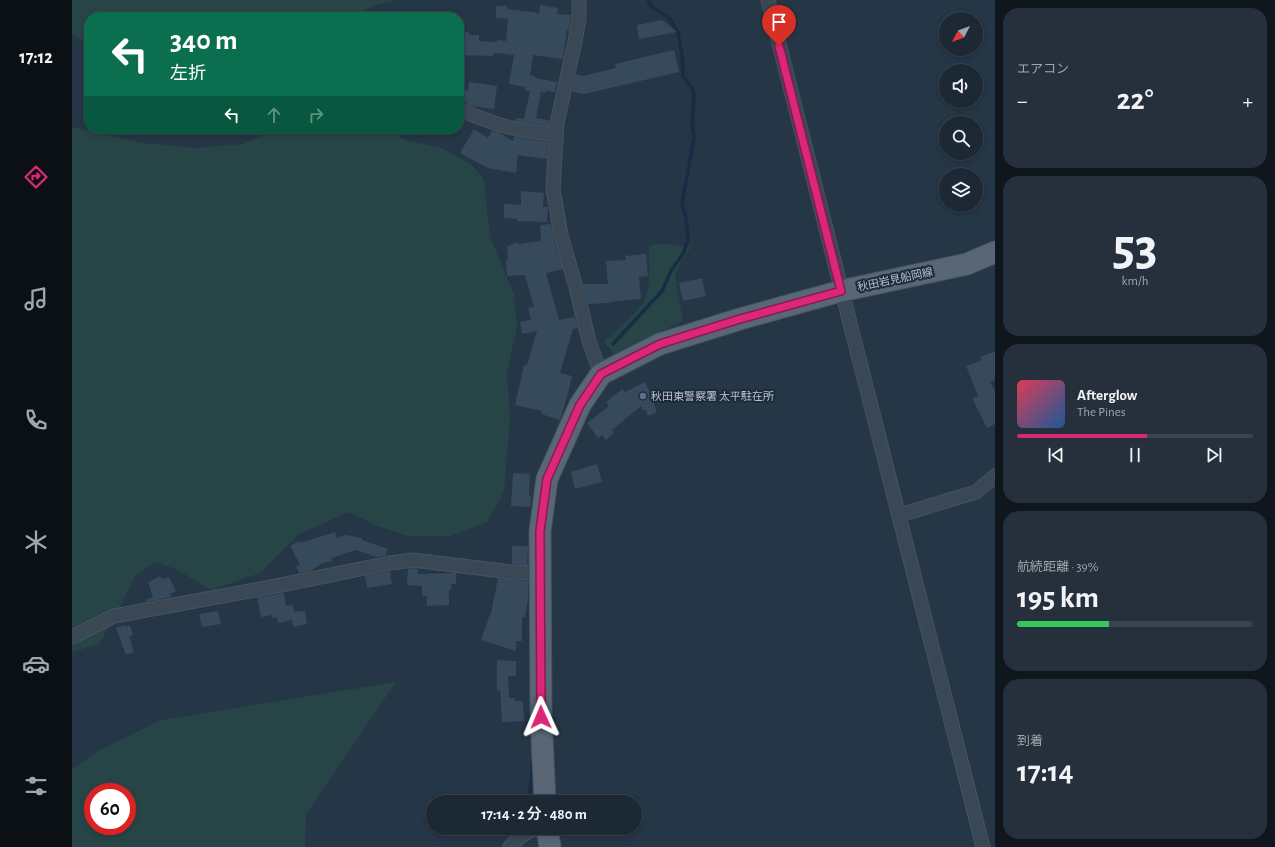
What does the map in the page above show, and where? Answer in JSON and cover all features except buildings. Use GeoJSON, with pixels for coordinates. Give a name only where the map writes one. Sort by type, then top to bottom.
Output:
{"type":"FeatureCollection","features":[{"type":"Feature","properties":{"kind":"main road","name":"秋田岩見船岡線"},"geometry":{"type":"LineString","coordinates":[[545,795],[541,717],[540,531],[547,479],[580,405],[601,374],[660,344],[740,319],[841,291],[967,264],[995,252]]}},
{"type":"Feature","properties":{"kind":"main road"},"geometry":{"type":"LineString","coordinates":[[548,835],[550,847]]}},
{"type":"Feature","properties":{"kind":"street"},"geometry":{"type":"LineString","coordinates":[[579,0],[579,19],[557,123],[553,189],[561,235],[589,341],[601,374]]}},
{"type":"Feature","properties":{"kind":"street"},"geometry":{"type":"LineString","coordinates":[[768,0],[841,291],[900,515],[983,847]]}},
{"type":"Feature","properties":{"kind":"street"},"geometry":{"type":"LineString","coordinates":[[464,112],[505,126],[556,135]]}},
{"type":"Feature","properties":{"kind":"street"},"geometry":{"type":"LineString","coordinates":[[900,515],[976,492],[995,476]]}},
{"type":"Feature","properties":{"kind":"street"},"geometry":{"type":"LineString","coordinates":[[72,637],[114,616],[256,590],[390,562],[413,560],[511,572],[541,573]]}},
{"type":"Feature","properties":{"kind":"street"},"geometry":{"type":"LineString","coordinates":[[510,847],[522,835]]}},
{"type":"Feature","properties":{"kind":"green space"},"geometry":{"type":"Polygon","coordinates":[[[72,0],[397,0],[373,6],[362,12],[84,12],[84,41],[72,35],[72,0]]]}},
{"type":"Feature","properties":{"kind":"green space"},"geometry":{"type":"Polygon","coordinates":[[[72,127],[84,130],[84,134],[103,134],[142,143],[196,148],[243,144],[264,134],[398,134],[402,139],[442,148],[472,165],[484,180],[490,237],[514,294],[517,327],[507,373],[510,418],[504,492],[487,522],[451,536],[408,536],[377,526],[349,512],[299,534],[260,573],[211,590],[176,569],[155,562],[135,576],[120,607],[99,644],[72,652],[72,127]]]}},
{"type":"Feature","properties":{"kind":"green space"},"geometry":{"type":"Polygon","coordinates":[[[665,244],[691,247],[681,261],[675,276],[683,321],[614,354],[604,341],[634,314],[644,302],[648,291],[649,245],[665,244]]]}},
{"type":"Feature","properties":{"kind":"green space"},"geometry":{"type":"Polygon","coordinates":[[[396,682],[306,814],[305,847],[72,847],[72,770],[98,751],[161,720],[396,682]]]}},
{"type":"Feature","properties":{"kind":"waterway"},"geometry":{"type":"LineString","coordinates":[[613,344],[662,291],[671,271],[684,252],[688,240],[686,217],[682,204],[694,138],[692,121],[694,99],[693,90],[683,76],[682,55],[678,32],[669,18],[652,7],[648,0]]}},
{"type":"Feature","properties":{"kind":"waterway"},"geometry":{"type":"LineString","coordinates":[[530,795],[533,761]]}},
{"type":"Feature","properties":{"kind":"place","name":"秋田東警察署 太平駐在所"},"geometry":{"type":"Point","coordinates":[643,396]}},
{"type":"Feature","properties":{"kind":"route"},"geometry":{"type":"LineString","coordinates":[[541,717],[540,531],[547,479],[580,405],[601,374],[660,344],[740,319],[841,291],[779,46]]}}]}
